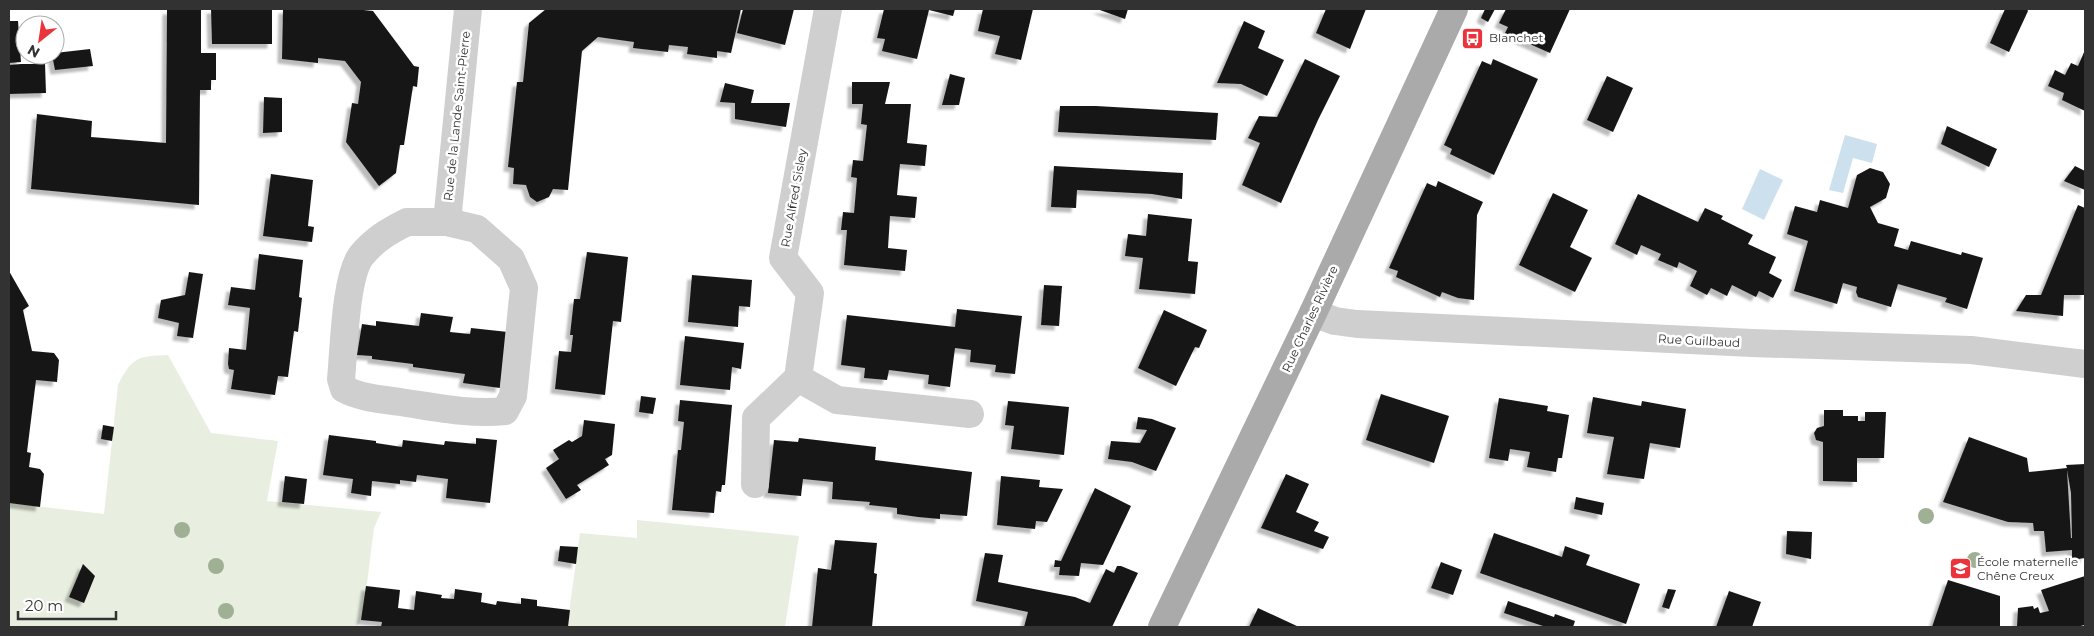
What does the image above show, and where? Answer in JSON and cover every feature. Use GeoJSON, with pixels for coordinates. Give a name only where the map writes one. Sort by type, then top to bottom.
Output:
{"type":"FeatureCollection","features":[{"type":"Feature","properties":{"kind":"main road","name":"Rue Charles Rivière"},"geometry":{"type":"LineString","coordinates":[[1162,627],[1313,313],[1454,9]]}},
{"type":"Feature","properties":{"kind":"street","name":"Rue de la Lande Saint-Pierre"},"geometry":{"type":"LineString","coordinates":[[447,222],[468,9]]}},
{"type":"Feature","properties":{"kind":"street","name":"Rue Alfred Sisley"},"geometry":{"type":"LineString","coordinates":[[798,378],[810,293],[783,258],[828,9]]}},
{"type":"Feature","properties":{"kind":"street"},"geometry":{"type":"LineString","coordinates":[[408,222],[447,222],[477,229],[511,259],[524,288],[513,396],[505,411],[489,413],[429,406],[355,395],[344,389],[341,378],[346,320],[352,276],[360,258],[383,234],[408,222]]}},
{"type":"Feature","properties":{"kind":"street","name":"Rue Guilbaud"},"geometry":{"type":"LineString","coordinates":[[1313,313],[1335,321],[1357,324],[1742,343],[1971,350],[2085,364]]}},
{"type":"Feature","properties":{"kind":"street"},"geometry":{"type":"LineString","coordinates":[[755,484],[756,418],[798,378],[837,400],[970,414]]}},
{"type":"Feature","properties":{"kind":"green space"},"geometry":{"type":"Polygon","coordinates":[[[168,355],[211,433],[278,441],[267,501],[381,512],[374,528],[363,615],[357,627],[9,627],[9,503],[104,514],[118,385],[132,363],[137,360],[150,356],[168,355]]]}},
{"type":"Feature","properties":{"kind":"green space"},"geometry":{"type":"Polygon","coordinates":[[[637,520],[799,536],[785,627],[567,627],[580,533],[637,538],[637,520]]]}},
{"type":"Feature","properties":{"kind":"water"},"geometry":{"type":"Polygon","coordinates":[[[1845,135],[1877,144],[1872,163],[1853,158],[1843,193],[1829,190],[1845,135]]]}},
{"type":"Feature","properties":{"kind":"water"},"geometry":{"type":"Polygon","coordinates":[[[1760,169],[1783,180],[1764,220],[1742,209],[1760,169]]]}},
{"type":"Feature","properties":{"kind":"building"},"geometry":{"type":"Polygon","coordinates":[[[211,9],[272,9],[272,44],[212,44],[211,9]]]}},
{"type":"Feature","properties":{"kind":"building"},"geometry":{"type":"Polygon","coordinates":[[[283,9],[354,9],[373,11],[414,66],[419,67],[417,87],[413,86],[404,145],[400,145],[396,173],[379,186],[346,142],[352,103],[358,104],[361,82],[345,61],[318,58],[318,63],[282,59],[283,9]]]}},
{"type":"Feature","properties":{"kind":"building"},"geometry":{"type":"Polygon","coordinates":[[[546,9],[741,9],[731,53],[717,51],[717,58],[687,54],[688,47],[669,45],[668,52],[633,48],[634,42],[598,37],[582,51],[568,190],[553,189],[549,197],[537,202],[530,197],[526,185],[513,184],[514,168],[508,167],[517,82],[523,82],[529,23],[546,9]]]}},
{"type":"Feature","properties":{"kind":"building"},"geometry":{"type":"Polygon","coordinates":[[[743,9],[794,9],[785,45],[737,33],[743,9]]]}},
{"type":"Feature","properties":{"kind":"building"},"geometry":{"type":"Polygon","coordinates":[[[884,9],[955,9],[953,16],[929,10],[917,59],[882,51],[885,39],[877,38],[884,9]]]}},
{"type":"Feature","properties":{"kind":"building"},"geometry":{"type":"Polygon","coordinates":[[[983,9],[1033,9],[1021,60],[995,54],[1000,36],[978,31],[983,9]]]}},
{"type":"Feature","properties":{"kind":"building"},"geometry":{"type":"Polygon","coordinates":[[[1097,9],[1128,9],[1125,19],[1097,9]]]}},
{"type":"Feature","properties":{"kind":"building"},"geometry":{"type":"Polygon","coordinates":[[[1326,9],[1366,9],[1350,49],[1316,33],[1326,9]]]}},
{"type":"Feature","properties":{"kind":"building"},"geometry":{"type":"Polygon","coordinates":[[[1485,9],[1495,9],[1488,22],[1481,18],[1485,9]]]}},
{"type":"Feature","properties":{"kind":"building"},"geometry":{"type":"Polygon","coordinates":[[[1506,9],[1570,9],[1550,53],[1505,33],[1508,27],[1499,23],[1506,9]]]}},
{"type":"Feature","properties":{"kind":"building"},"geometry":{"type":"Polygon","coordinates":[[[2005,9],[2027,9],[2028,11],[2009,52],[1990,43],[2005,9]]]}},
{"type":"Feature","properties":{"kind":"building"},"geometry":{"type":"Polygon","coordinates":[[[167,10],[201,10],[201,53],[216,53],[216,80],[211,80],[211,90],[200,90],[199,205],[31,189],[37,114],[92,121],[91,137],[166,143],[167,10]]]}},
{"type":"Feature","properties":{"kind":"building"},"geometry":{"type":"Polygon","coordinates":[[[9,21],[15,21],[15,62],[9,63],[9,21]]]}},
{"type":"Feature","properties":{"kind":"building"},"geometry":{"type":"Polygon","coordinates":[[[1244,21],[1265,31],[1258,48],[1284,60],[1267,96],[1241,84],[1217,83],[1244,21]]]}},
{"type":"Feature","properties":{"kind":"building"},"geometry":{"type":"Polygon","coordinates":[[[90,49],[93,66],[55,70],[54,65],[65,65],[65,52],[90,49]]]}},
{"type":"Feature","properties":{"kind":"building"},"geometry":{"type":"Polygon","coordinates":[[[2085,50],[2085,111],[2062,100],[2064,93],[2048,86],[2055,70],[2065,75],[2071,63],[2078,66],[2085,50]]]}},
{"type":"Feature","properties":{"kind":"building"},"geometry":{"type":"Polygon","coordinates":[[[1305,59],[1340,76],[1281,203],[1242,185],[1260,143],[1248,138],[1259,116],[1277,117],[1305,59]]]}},
{"type":"Feature","properties":{"kind":"building"},"geometry":{"type":"Polygon","coordinates":[[[1493,59],[1538,79],[1494,175],[1450,154],[1452,149],[1444,145],[1482,61],[1491,65],[1493,59]]]}},
{"type":"Feature","properties":{"kind":"building"},"geometry":{"type":"Polygon","coordinates":[[[9,65],[45,65],[46,93],[9,94],[9,65]]]}},
{"type":"Feature","properties":{"kind":"building"},"geometry":{"type":"Polygon","coordinates":[[[950,74],[965,78],[959,105],[942,105],[950,74]]]}},
{"type":"Feature","properties":{"kind":"building"},"geometry":{"type":"Polygon","coordinates":[[[1607,76],[1633,88],[1613,132],[1587,120],[1607,76]]]}},
{"type":"Feature","properties":{"kind":"building"},"geometry":{"type":"Polygon","coordinates":[[[852,82],[890,82],[885,104],[911,104],[907,143],[927,145],[925,166],[900,164],[897,195],[917,197],[915,218],[890,216],[888,248],[907,250],[905,271],[844,265],[847,230],[841,230],[843,212],[854,213],[857,178],[851,177],[853,160],[863,161],[867,125],[861,124],[863,104],[852,104],[852,82]]]}},
{"type":"Feature","properties":{"kind":"building"},"geometry":{"type":"Polygon","coordinates":[[[725,83],[754,90],[751,103],[790,103],[786,127],[735,119],[735,103],[720,102],[725,83]]]}},
{"type":"Feature","properties":{"kind":"building"},"geometry":{"type":"Polygon","coordinates":[[[264,97],[282,98],[282,132],[263,133],[264,97]]]}},
{"type":"Feature","properties":{"kind":"building"},"geometry":{"type":"Polygon","coordinates":[[[1060,106],[1096,106],[1218,113],[1216,140],[1058,132],[1060,106]]]}},
{"type":"Feature","properties":{"kind":"building"},"geometry":{"type":"Polygon","coordinates":[[[1947,126],[1997,149],[1989,167],[1941,144],[1947,126]]]}},
{"type":"Feature","properties":{"kind":"building"},"geometry":{"type":"Polygon","coordinates":[[[1054,166],[1183,173],[1182,199],[1152,194],[1077,190],[1076,208],[1051,207],[1054,166]]]}},
{"type":"Feature","properties":{"kind":"building"},"geometry":{"type":"Polygon","coordinates":[[[2075,166],[2085,171],[2085,190],[2064,181],[2075,166]]]}},
{"type":"Feature","properties":{"kind":"building"},"geometry":{"type":"Polygon","coordinates":[[[1870,168],[1883,172],[1890,184],[1886,198],[1870,207],[1878,223],[1899,229],[1894,246],[1908,250],[1911,241],[1961,255],[1962,252],[1983,258],[1967,309],[1945,302],[1947,298],[1898,284],[1891,307],[1858,297],[1857,287],[1843,283],[1837,304],[1794,291],[1808,241],[1787,234],[1795,206],[1817,212],[1820,200],[1848,208],[1857,175],[1870,168]]]}},
{"type":"Feature","properties":{"kind":"building"},"geometry":{"type":"Polygon","coordinates":[[[271,174],[313,180],[308,226],[314,227],[312,242],[263,236],[271,174]]]}},
{"type":"Feature","properties":{"kind":"building"},"geometry":{"type":"Polygon","coordinates":[[[1438,181],[1483,202],[1477,215],[1474,300],[1458,298],[1442,292],[1440,297],[1396,277],[1398,271],[1389,268],[1427,183],[1436,187],[1438,181]]]}},
{"type":"Feature","properties":{"kind":"building"},"geometry":{"type":"Polygon","coordinates":[[[1553,193],[1588,210],[1570,247],[1592,258],[1575,292],[1519,265],[1553,193]]]}},
{"type":"Feature","properties":{"kind":"building"},"geometry":{"type":"Polygon","coordinates":[[[1638,194],[1698,222],[1705,208],[1723,216],[1721,219],[1753,235],[1748,244],[1776,257],[1769,273],[1782,280],[1773,298],[1759,291],[1756,297],[1732,285],[1727,296],[1711,288],[1707,295],[1690,286],[1697,271],[1679,262],[1677,268],[1658,260],[1661,254],[1641,245],[1637,255],[1615,244],[1638,194]]]}},
{"type":"Feature","properties":{"kind":"building"},"geometry":{"type":"Polygon","coordinates":[[[2078,205],[2085,208],[2085,295],[2064,295],[2063,316],[2016,311],[2026,295],[2041,295],[2078,205]]]}},
{"type":"Feature","properties":{"kind":"building"},"geometry":{"type":"Polygon","coordinates":[[[1148,214],[1192,219],[1188,261],[1198,262],[1195,294],[1139,289],[1143,258],[1125,256],[1128,234],[1146,236],[1148,214]]]}},
{"type":"Feature","properties":{"kind":"building"},"geometry":{"type":"Polygon","coordinates":[[[587,252],[628,257],[621,322],[613,321],[605,395],[555,389],[559,351],[571,352],[573,335],[570,335],[574,299],[580,299],[587,252]]]}},
{"type":"Feature","properties":{"kind":"building"},"geometry":{"type":"Polygon","coordinates":[[[259,254],[303,260],[299,297],[302,298],[298,332],[294,331],[288,377],[278,376],[275,395],[231,389],[234,370],[229,369],[228,364],[229,348],[246,350],[250,308],[228,305],[231,287],[255,290],[259,254]]]}},
{"type":"Feature","properties":{"kind":"building"},"geometry":{"type":"Polygon","coordinates":[[[9,271],[29,306],[23,310],[32,351],[54,353],[59,360],[57,382],[36,380],[27,452],[31,453],[29,467],[40,469],[44,474],[40,507],[9,503],[9,271]]]}},
{"type":"Feature","properties":{"kind":"building"},"geometry":{"type":"Polygon","coordinates":[[[189,272],[203,274],[193,338],[177,336],[179,323],[158,318],[161,300],[185,295],[189,272]]]}},
{"type":"Feature","properties":{"kind":"building"},"geometry":{"type":"Polygon","coordinates":[[[692,275],[752,280],[750,307],[739,306],[738,327],[688,322],[692,275]]]}},
{"type":"Feature","properties":{"kind":"building"},"geometry":{"type":"Polygon","coordinates":[[[1044,285],[1062,286],[1059,326],[1041,325],[1044,285]]]}},
{"type":"Feature","properties":{"kind":"building"},"geometry":{"type":"Polygon","coordinates":[[[957,309],[1022,316],[1015,374],[995,372],[996,365],[970,362],[971,350],[955,348],[950,387],[928,384],[929,375],[889,370],[887,380],[864,378],[865,368],[841,365],[847,315],[955,327],[957,309]]]}},
{"type":"Feature","properties":{"kind":"building"},"geometry":{"type":"Polygon","coordinates":[[[1164,310],[1207,330],[1199,348],[1195,347],[1176,386],[1138,368],[1164,310]]]}},
{"type":"Feature","properties":{"kind":"building"},"geometry":{"type":"Polygon","coordinates":[[[421,313],[453,317],[450,332],[470,334],[471,328],[508,332],[500,388],[463,383],[465,374],[413,367],[413,364],[372,359],[372,356],[357,355],[362,324],[376,326],[376,321],[419,326],[421,313]]]}},
{"type":"Feature","properties":{"kind":"building"},"geometry":{"type":"Polygon","coordinates":[[[685,336],[744,343],[741,369],[732,367],[730,390],[680,385],[685,336]]]}},
{"type":"Feature","properties":{"kind":"building"},"geometry":{"type":"Polygon","coordinates":[[[1381,394],[1449,416],[1434,463],[1366,440],[1381,394]]]}},
{"type":"Feature","properties":{"kind":"building"},"geometry":{"type":"Polygon","coordinates":[[[641,396],[656,398],[653,414],[639,412],[641,396]]]}},
{"type":"Feature","properties":{"kind":"building"},"geometry":{"type":"Polygon","coordinates":[[[1593,397],[1641,406],[1642,401],[1686,409],[1680,448],[1650,443],[1644,479],[1607,474],[1614,437],[1587,433],[1593,397]]]}},
{"type":"Feature","properties":{"kind":"building"},"geometry":{"type":"Polygon","coordinates":[[[1499,398],[1548,406],[1547,411],[1569,415],[1562,458],[1558,458],[1556,472],[1527,467],[1530,452],[1510,449],[1508,461],[1489,458],[1499,398]]]}},
{"type":"Feature","properties":{"kind":"building"},"geometry":{"type":"Polygon","coordinates":[[[680,400],[732,405],[725,485],[722,485],[721,492],[716,491],[714,513],[672,510],[678,450],[681,450],[684,422],[678,421],[680,400]]]}},
{"type":"Feature","properties":{"kind":"building"},"geometry":{"type":"Polygon","coordinates":[[[1008,401],[1069,407],[1064,455],[1011,449],[1014,426],[1005,425],[1008,401]]]}},
{"type":"Feature","properties":{"kind":"building"},"geometry":{"type":"Polygon","coordinates":[[[1824,410],[1843,410],[1843,416],[1858,416],[1858,421],[1865,421],[1865,412],[1886,412],[1884,458],[1857,458],[1857,482],[1823,481],[1823,442],[1816,440],[1814,433],[1817,428],[1824,426],[1824,410]]]}},
{"type":"Feature","properties":{"kind":"building"},"geometry":{"type":"Polygon","coordinates":[[[1138,417],[1152,419],[1176,428],[1156,471],[1132,462],[1108,459],[1111,441],[1140,443],[1147,430],[1136,429],[1138,417]]]}},
{"type":"Feature","properties":{"kind":"building"},"geometry":{"type":"Polygon","coordinates":[[[584,420],[615,424],[612,455],[605,459],[609,465],[577,485],[581,490],[566,499],[546,468],[559,459],[553,450],[569,440],[572,442],[582,436],[584,420]]]}},
{"type":"Feature","properties":{"kind":"building"},"geometry":{"type":"Polygon","coordinates":[[[103,425],[114,427],[112,441],[101,439],[103,425]]]}},
{"type":"Feature","properties":{"kind":"building"},"geometry":{"type":"Polygon","coordinates":[[[329,435],[376,441],[376,443],[402,447],[403,440],[444,445],[445,441],[476,444],[476,438],[497,440],[490,503],[446,498],[448,479],[417,475],[416,482],[400,480],[400,484],[372,481],[371,496],[351,493],[353,479],[323,475],[329,435]]]}},
{"type":"Feature","properties":{"kind":"building"},"geometry":{"type":"Polygon","coordinates":[[[1969,437],[2027,458],[2029,472],[2067,468],[2066,465],[2085,464],[2085,558],[2072,560],[2072,550],[2046,552],[2044,531],[2034,531],[2033,523],[2008,522],[1943,502],[1969,437]],[[2067,470],[2072,538],[2071,493],[2067,470]]]}},
{"type":"Feature","properties":{"kind":"building"},"geometry":{"type":"Polygon","coordinates":[[[799,438],[876,447],[875,460],[972,472],[967,516],[940,514],[940,519],[918,517],[897,514],[897,508],[869,505],[870,502],[832,499],[833,482],[803,479],[801,496],[768,493],[774,440],[798,442],[799,438]]]}},
{"type":"Feature","properties":{"kind":"building"},"geometry":{"type":"Polygon","coordinates":[[[1286,474],[1309,484],[1296,512],[1319,522],[1314,531],[1329,537],[1323,549],[1261,528],[1286,474]]]}},
{"type":"Feature","properties":{"kind":"building"},"geometry":{"type":"Polygon","coordinates":[[[285,476],[307,479],[304,504],[282,502],[285,476]]]}},
{"type":"Feature","properties":{"kind":"building"},"geometry":{"type":"Polygon","coordinates":[[[1001,476],[1040,480],[1039,487],[1063,489],[1047,522],[1036,521],[1035,529],[997,525],[1001,476]]]}},
{"type":"Feature","properties":{"kind":"building"},"geometry":{"type":"Polygon","coordinates":[[[1095,488],[1131,506],[1103,565],[1081,563],[1079,576],[1059,575],[1060,567],[1054,567],[1055,560],[1061,561],[1095,488]]]}},
{"type":"Feature","properties":{"kind":"building"},"geometry":{"type":"Polygon","coordinates":[[[1576,497],[1604,503],[1602,515],[1574,509],[1576,497]]]}},
{"type":"Feature","properties":{"kind":"building"},"geometry":{"type":"Polygon","coordinates":[[[1787,531],[1812,532],[1811,559],[1786,554],[1787,531]]]}},
{"type":"Feature","properties":{"kind":"building"},"geometry":{"type":"Polygon","coordinates":[[[1494,533],[1562,557],[1565,546],[1590,555],[1586,565],[1640,584],[1626,624],[1480,573],[1494,533]]]}},
{"type":"Feature","properties":{"kind":"building"},"geometry":{"type":"Polygon","coordinates":[[[835,540],[877,543],[874,573],[877,574],[872,627],[812,627],[818,568],[831,570],[835,540]]]}},
{"type":"Feature","properties":{"kind":"building"},"geometry":{"type":"Polygon","coordinates":[[[560,546],[578,547],[576,564],[558,561],[560,546]]]}},
{"type":"Feature","properties":{"kind":"building"},"geometry":{"type":"Polygon","coordinates":[[[985,553],[1003,555],[998,582],[1075,597],[1090,603],[1106,569],[1114,573],[1117,566],[1121,566],[1138,573],[1112,627],[1024,627],[1028,612],[976,601],[985,553]]]}},
{"type":"Feature","properties":{"kind":"building"},"geometry":{"type":"Polygon","coordinates":[[[1441,562],[1462,570],[1453,595],[1431,588],[1441,562]]]}},
{"type":"Feature","properties":{"kind":"building"},"geometry":{"type":"Polygon","coordinates":[[[83,564],[95,576],[84,603],[69,597],[83,564]]]}},
{"type":"Feature","properties":{"kind":"building"},"geometry":{"type":"Polygon","coordinates":[[[2085,576],[2085,625],[2076,627],[2017,626],[2018,608],[2033,606],[2034,609],[2038,607],[2040,613],[2049,611],[2041,590],[2085,576]]]}},
{"type":"Feature","properties":{"kind":"building"},"geometry":{"type":"Polygon","coordinates":[[[1948,580],[2000,596],[2000,627],[1932,627],[1948,580]]]}},
{"type":"Feature","properties":{"kind":"building"},"geometry":{"type":"Polygon","coordinates":[[[366,586],[400,590],[398,608],[414,610],[416,591],[442,595],[441,598],[454,599],[455,589],[482,593],[481,602],[496,605],[497,601],[521,604],[521,598],[537,600],[537,606],[570,610],[568,627],[381,627],[382,622],[361,620],[366,586]]]}},
{"type":"Feature","properties":{"kind":"building"},"geometry":{"type":"Polygon","coordinates":[[[1668,589],[1676,590],[1669,609],[1662,607],[1668,589]]]}},
{"type":"Feature","properties":{"kind":"building"},"geometry":{"type":"Polygon","coordinates":[[[1729,591],[1761,602],[1752,627],[1716,627],[1729,591]]]}},
{"type":"Feature","properties":{"kind":"building"},"geometry":{"type":"Polygon","coordinates":[[[1508,601],[1554,617],[1555,614],[1575,621],[1573,627],[1546,627],[1504,613],[1508,601]]]}},
{"type":"Feature","properties":{"kind":"building"},"geometry":{"type":"Polygon","coordinates":[[[1258,608],[1299,627],[1249,627],[1258,608]]]}},
{"type":"Feature","properties":{"kind":"place","name":"Blanchet"},"geometry":{"type":"Point","coordinates":[1473,38]}},
{"type":"Feature","properties":{"kind":"place","name":"École maternelle Chêne Creux"},"geometry":{"type":"Point","coordinates":[1961,569]}}]}
